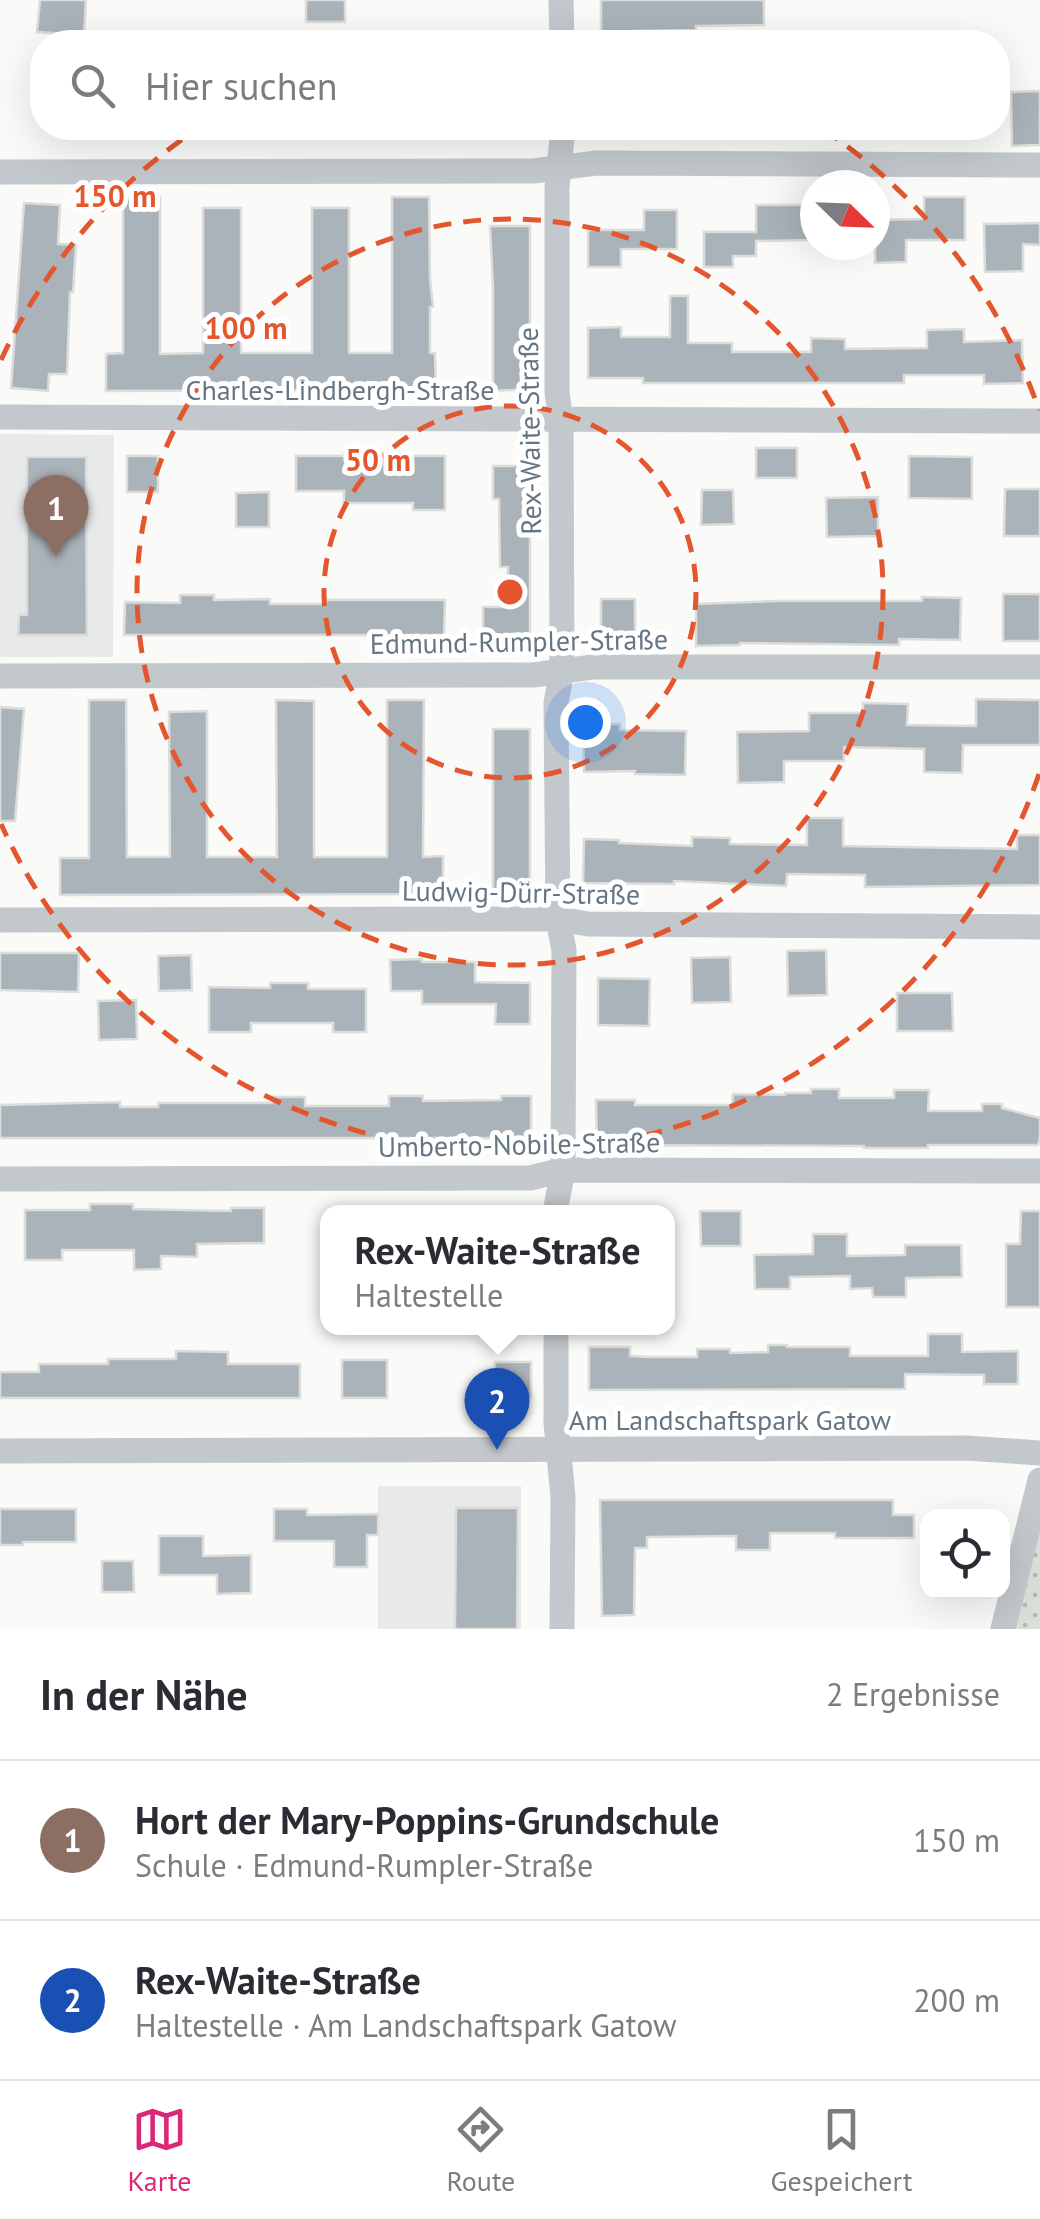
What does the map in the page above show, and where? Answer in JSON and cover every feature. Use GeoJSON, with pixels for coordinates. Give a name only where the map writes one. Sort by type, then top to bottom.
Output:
{"type":"FeatureCollection","features":[{"type":"Feature","properties":{"kind":"street"},"geometry":{"type":"LineString","coordinates":[[562,0],[562,30]]}},
{"type":"Feature","properties":{"kind":"street","name":"Rex-Waite-Straße"},"geometry":{"type":"LineString","coordinates":[[556,1205],[563,1170],[564,950],[558,920],[556,704],[562,670],[561,420],[557,392],[557,188],[561,140]]}},
{"type":"Feature","properties":{"kind":"street"},"geometry":{"type":"LineString","coordinates":[[0,172],[534,170],[596,163],[1040,164]]}},
{"type":"Feature","properties":{"kind":"street","name":"Charles-Lindbergh-Straße"},"geometry":{"type":"LineString","coordinates":[[0,416],[1040,421]]}},
{"type":"Feature","properties":{"kind":"street","name":"Edmund-Rumpler-Straße"},"geometry":{"type":"LineString","coordinates":[[0,676],[533,675],[593,667],[1040,667]]}},
{"type":"Feature","properties":{"kind":"street","name":"Ludwig-Dürr-Straße"},"geometry":{"type":"LineString","coordinates":[[0,920],[558,920],[588,924],[1040,927]]}},
{"type":"Feature","properties":{"kind":"street","name":"Umberto-Nobile-Straße"},"geometry":{"type":"LineString","coordinates":[[0,1179],[530,1178],[563,1170],[1040,1170]]}},
{"type":"Feature","properties":{"kind":"street"},"geometry":{"type":"LineString","coordinates":[[556,1335],[556,1423],[563,1497],[562,1629]]}},
{"type":"Feature","properties":{"kind":"street","name":"Am Landschaftspark Gatow"},"geometry":{"type":"LineString","coordinates":[[0,1450],[966,1448],[1040,1453]]}},
{"type":"Feature","properties":{"kind":"street"},"geometry":{"type":"LineString","coordinates":[[1003,1629],[1040,1480]]}},
{"type":"Feature","properties":{"kind":"shaded area"},"geometry":{"type":"Polygon","coordinates":[[[0,434],[114,435],[113,657],[0,657],[0,434]]]}},
{"type":"Feature","properties":{"kind":"shaded area"},"geometry":{"type":"Polygon","coordinates":[[[378,1486],[521,1486],[521,1629],[378,1629],[378,1486]]]}},
{"type":"Feature","properties":{"kind":"shaded area"},"geometry":{"type":"Polygon","coordinates":[[[1040,1528],[1040,1629],[1015,1629],[1040,1528]]]}},
{"type":"Feature","properties":{"kind":"building"},"geometry":{"type":"Polygon","coordinates":[[[40,0],[86,0],[84,30],[37,30],[40,0]]]}},
{"type":"Feature","properties":{"kind":"building"},"geometry":{"type":"Polygon","coordinates":[[[306,0],[345,0],[345,22],[306,22],[306,0]]]}},
{"type":"Feature","properties":{"kind":"building"},"geometry":{"type":"Polygon","coordinates":[[[601,0],[764,0],[764,25],[601,30],[601,0]]]}},
{"type":"Feature","properties":{"kind":"building"},"geometry":{"type":"Polygon","coordinates":[[[1040,91],[1040,145],[1012,146],[1011,92],[1040,91]]]}},
{"type":"Feature","properties":{"kind":"building"},"geometry":{"type":"Polygon","coordinates":[[[123,197],[160,197],[160,354],[203,353],[203,208],[241,208],[241,353],[312,353],[312,208],[349,208],[349,353],[392,353],[392,197],[429,197],[433,307],[430,353],[435,353],[436,390],[106,391],[106,354],[123,353],[123,197]]]}},
{"type":"Feature","properties":{"kind":"building"},"geometry":{"type":"Polygon","coordinates":[[[924,197],[965,197],[965,240],[906,240],[906,262],[875,263],[890,260],[890,220],[924,219],[924,197]]]}},
{"type":"Feature","properties":{"kind":"building"},"geometry":{"type":"Polygon","coordinates":[[[24,203],[60,205],[58,244],[76,245],[67,374],[49,374],[48,391],[11,388],[24,203]]]}},
{"type":"Feature","properties":{"kind":"building"},"geometry":{"type":"Polygon","coordinates":[[[756,205],[800,205],[800,240],[756,241],[756,256],[733,256],[733,267],[704,267],[704,232],[756,232],[756,205]]]}},
{"type":"Feature","properties":{"kind":"building"},"geometry":{"type":"Polygon","coordinates":[[[644,210],[677,210],[677,249],[621,249],[621,267],[588,267],[588,230],[644,230],[644,210]]]}},
{"type":"Feature","properties":{"kind":"building"},"geometry":{"type":"Polygon","coordinates":[[[1040,223],[1040,245],[1023,244],[1023,271],[985,272],[984,224],[1040,223]]]}},
{"type":"Feature","properties":{"kind":"building"},"geometry":{"type":"Polygon","coordinates":[[[490,226],[530,226],[530,389],[493,391],[490,226]]]}},
{"type":"Feature","properties":{"kind":"building"},"geometry":{"type":"Polygon","coordinates":[[[670,296],[688,296],[688,343],[732,343],[732,352],[811,352],[811,338],[845,339],[845,349],[927,348],[927,330],[964,329],[964,342],[1022,340],[1023,383],[984,384],[984,375],[904,375],[904,383],[643,383],[643,378],[588,378],[588,328],[621,327],[621,337],[670,337],[670,296]]]}},
{"type":"Feature","properties":{"kind":"building"},"geometry":{"type":"Polygon","coordinates":[[[756,448],[797,448],[797,478],[756,478],[756,448]]]}},
{"type":"Feature","properties":{"kind":"building"},"geometry":{"type":"Polygon","coordinates":[[[127,456],[158,456],[158,492],[127,492],[127,456]]]}},
{"type":"Feature","properties":{"kind":"building"},"geometry":{"type":"Polygon","coordinates":[[[296,456],[445,456],[445,510],[413,510],[413,503],[344,503],[344,491],[296,491],[296,456]]]}},
{"type":"Feature","properties":{"kind":"building"},"geometry":{"type":"Polygon","coordinates":[[[909,456],[972,457],[972,499],[909,498],[909,456]]]}},
{"type":"Feature","properties":{"kind":"building"},"geometry":{"type":"Polygon","coordinates":[[[27,457],[86,457],[87,635],[18,635],[19,615],[27,615],[27,457]]]}},
{"type":"Feature","properties":{"kind":"building"},"geometry":{"type":"Polygon","coordinates":[[[493,466],[525,466],[526,532],[530,532],[530,635],[483,635],[483,607],[507,607],[508,567],[500,567],[499,499],[493,499],[493,466]]]}},
{"type":"Feature","properties":{"kind":"building"},"geometry":{"type":"Polygon","coordinates":[[[1005,489],[1040,489],[1040,536],[1004,536],[1005,489]]]}},
{"type":"Feature","properties":{"kind":"building"},"geometry":{"type":"Polygon","coordinates":[[[702,490],[733,490],[734,524],[701,525],[702,490]]]}},
{"type":"Feature","properties":{"kind":"building"},"geometry":{"type":"Polygon","coordinates":[[[269,492],[269,527],[236,527],[236,493],[269,492]]]}},
{"type":"Feature","properties":{"kind":"building"},"geometry":{"type":"Polygon","coordinates":[[[878,497],[878,536],[827,537],[826,498],[878,497]]]}},
{"type":"Feature","properties":{"kind":"building"},"geometry":{"type":"Polygon","coordinates":[[[1003,594],[1040,594],[1040,641],[1003,641],[1003,594]]]}},
{"type":"Feature","properties":{"kind":"building"},"geometry":{"type":"Polygon","coordinates":[[[180,595],[214,595],[214,600],[270,599],[270,604],[445,600],[444,635],[124,635],[125,602],[180,603],[180,595]]]}},
{"type":"Feature","properties":{"kind":"building"},"geometry":{"type":"Polygon","coordinates":[[[922,597],[961,598],[960,640],[899,639],[899,645],[696,646],[696,604],[922,601],[922,597]]]}},
{"type":"Feature","properties":{"kind":"building"},"geometry":{"type":"Polygon","coordinates":[[[601,599],[635,599],[635,642],[601,642],[601,599]]]}},
{"type":"Feature","properties":{"kind":"building"},"geometry":{"type":"Polygon","coordinates":[[[976,699],[1040,700],[1040,745],[963,745],[962,773],[924,772],[924,749],[844,747],[844,761],[784,761],[784,782],[738,783],[737,732],[809,731],[809,713],[863,713],[863,703],[908,704],[907,725],[976,726],[976,699]]]}},
{"type":"Feature","properties":{"kind":"building"},"geometry":{"type":"Polygon","coordinates":[[[89,700],[126,700],[127,857],[170,857],[169,712],[207,711],[207,857],[277,857],[276,700],[314,701],[314,857],[387,857],[387,700],[424,700],[423,857],[443,856],[443,894],[60,895],[60,858],[89,858],[89,700]]]}},
{"type":"Feature","properties":{"kind":"building"},"geometry":{"type":"Polygon","coordinates":[[[0,707],[24,709],[15,821],[0,821],[0,707]]]}},
{"type":"Feature","properties":{"kind":"building"},"geometry":{"type":"Polygon","coordinates":[[[583,724],[620,724],[620,730],[686,731],[685,775],[584,772],[583,724]]]}},
{"type":"Feature","properties":{"kind":"building"},"geometry":{"type":"Polygon","coordinates":[[[493,729],[530,729],[530,894],[493,894],[493,729]]]}},
{"type":"Feature","properties":{"kind":"building"},"geometry":{"type":"Polygon","coordinates":[[[807,818],[843,818],[843,846],[1017,849],[1017,835],[1040,835],[1040,885],[865,887],[865,875],[787,874],[786,886],[674,881],[583,883],[584,839],[692,846],[692,837],[730,838],[730,844],[807,845],[807,818]]]}},
{"type":"Feature","properties":{"kind":"building"},"geometry":{"type":"Polygon","coordinates":[[[826,950],[827,995],[788,996],[787,951],[826,950]]]}},
{"type":"Feature","properties":{"kind":"building"},"geometry":{"type":"Polygon","coordinates":[[[0,953],[79,953],[78,992],[0,990],[0,953]]]}},
{"type":"Feature","properties":{"kind":"building"},"geometry":{"type":"Polygon","coordinates":[[[191,955],[192,990],[159,991],[158,956],[191,955]]]}},
{"type":"Feature","properties":{"kind":"building"},"geometry":{"type":"Polygon","coordinates":[[[730,957],[731,1002],[692,1003],[691,958],[730,957]]]}},
{"type":"Feature","properties":{"kind":"building"},"geometry":{"type":"Polygon","coordinates":[[[390,960],[475,962],[475,982],[530,983],[530,1024],[495,1024],[496,1004],[422,1004],[422,991],[391,991],[390,960]]]}},
{"type":"Feature","properties":{"kind":"building"},"geometry":{"type":"Polygon","coordinates":[[[598,978],[650,979],[649,1026],[598,1025],[598,978]]]}},
{"type":"Feature","properties":{"kind":"building"},"geometry":{"type":"Polygon","coordinates":[[[270,983],[308,983],[308,989],[366,989],[366,1032],[333,1032],[333,1023],[251,1023],[251,1032],[209,1032],[209,987],[270,988],[270,983]]]}},
{"type":"Feature","properties":{"kind":"building"},"geometry":{"type":"Polygon","coordinates":[[[897,993],[952,993],[953,1031],[897,1031],[897,993]]]}},
{"type":"Feature","properties":{"kind":"building"},"geometry":{"type":"Polygon","coordinates":[[[136,1000],[137,1039],[99,1040],[98,1001],[136,1000]]]}},
{"type":"Feature","properties":{"kind":"building"},"geometry":{"type":"Polygon","coordinates":[[[811,1089],[839,1089],[839,1098],[894,1098],[894,1090],[929,1090],[928,1111],[982,1111],[982,1104],[1002,1104],[1002,1108],[1040,1118],[1040,1137],[1038,1145],[928,1148],[597,1145],[596,1100],[635,1100],[635,1105],[732,1105],[733,1094],[785,1095],[811,1093],[811,1089]]]}},
{"type":"Feature","properties":{"kind":"building"},"geometry":{"type":"Polygon","coordinates":[[[389,1096],[423,1096],[423,1101],[531,1096],[531,1138],[0,1138],[0,1105],[120,1102],[120,1107],[158,1107],[158,1103],[272,1103],[272,1097],[305,1097],[305,1106],[389,1106],[389,1096]]]}},
{"type":"Feature","properties":{"kind":"building"},"geometry":{"type":"Polygon","coordinates":[[[90,1204],[133,1204],[133,1209],[264,1208],[264,1243],[197,1244],[197,1257],[161,1256],[161,1269],[134,1270],[134,1250],[62,1250],[62,1260],[25,1260],[25,1210],[90,1210],[90,1204]]]}},
{"type":"Feature","properties":{"kind":"building"},"geometry":{"type":"Polygon","coordinates":[[[700,1211],[741,1211],[741,1246],[701,1246],[700,1211]]]}},
{"type":"Feature","properties":{"kind":"building"},"geometry":{"type":"Polygon","coordinates":[[[1021,1211],[1040,1211],[1040,1307],[1006,1307],[1006,1244],[1020,1244],[1021,1211]]]}},
{"type":"Feature","properties":{"kind":"building"},"geometry":{"type":"Polygon","coordinates":[[[813,1234],[847,1234],[847,1256],[905,1255],[905,1245],[961,1245],[962,1277],[906,1278],[906,1297],[873,1297],[872,1288],[850,1289],[850,1276],[790,1277],[790,1289],[755,1289],[754,1255],[813,1254],[813,1234]]]}},
{"type":"Feature","properties":{"kind":"building"},"geometry":{"type":"Polygon","coordinates":[[[928,1334],[962,1334],[962,1352],[1018,1351],[1018,1384],[984,1384],[984,1375],[905,1374],[905,1389],[589,1390],[589,1347],[630,1347],[630,1356],[650,1357],[697,1357],[697,1349],[768,1352],[768,1345],[850,1347],[850,1356],[928,1356],[928,1334]]]}},
{"type":"Feature","properties":{"kind":"building"},"geometry":{"type":"Polygon","coordinates":[[[176,1351],[228,1352],[228,1364],[300,1364],[300,1398],[0,1398],[0,1372],[39,1372],[39,1364],[176,1359],[176,1351]]]}},
{"type":"Feature","properties":{"kind":"building"},"geometry":{"type":"Polygon","coordinates":[[[342,1360],[387,1360],[387,1398],[342,1398],[342,1360]]]}},
{"type":"Feature","properties":{"kind":"building"},"geometry":{"type":"Polygon","coordinates":[[[495,1362],[531,1362],[531,1397],[495,1397],[495,1362]]]}},
{"type":"Feature","properties":{"kind":"building"},"geometry":{"type":"Polygon","coordinates":[[[600,1500],[893,1500],[893,1515],[914,1515],[914,1538],[770,1533],[770,1550],[736,1550],[736,1536],[647,1537],[647,1548],[635,1548],[634,1615],[602,1616],[600,1500]]]}},
{"type":"Feature","properties":{"kind":"building"},"geometry":{"type":"Polygon","coordinates":[[[456,1508],[518,1508],[517,1629],[455,1629],[456,1508]]]}},
{"type":"Feature","properties":{"kind":"building"},"geometry":{"type":"Polygon","coordinates":[[[0,1509],[76,1509],[76,1542],[0,1545],[0,1509]]]}},
{"type":"Feature","properties":{"kind":"building"},"geometry":{"type":"Polygon","coordinates":[[[274,1509],[307,1509],[307,1515],[378,1514],[378,1535],[367,1535],[367,1567],[334,1567],[334,1541],[274,1541],[274,1509]]]}},
{"type":"Feature","properties":{"kind":"building"},"geometry":{"type":"Polygon","coordinates":[[[159,1536],[203,1536],[203,1556],[251,1555],[251,1593],[217,1594],[217,1575],[159,1575],[159,1536]]]}},
{"type":"Feature","properties":{"kind":"building"},"geometry":{"type":"Polygon","coordinates":[[[102,1561],[133,1561],[134,1592],[102,1592],[102,1561]]]}},
{"type":"Feature","properties":{"kind":"place","name":"Hort der Mary-Poppins-Grundschule"},"geometry":{"type":"Point","coordinates":[56,557]}},
{"type":"Feature","properties":{"kind":"place","name":"Rex-Waite-Straße"},"geometry":{"type":"Point","coordinates":[497,1450]}}]}
